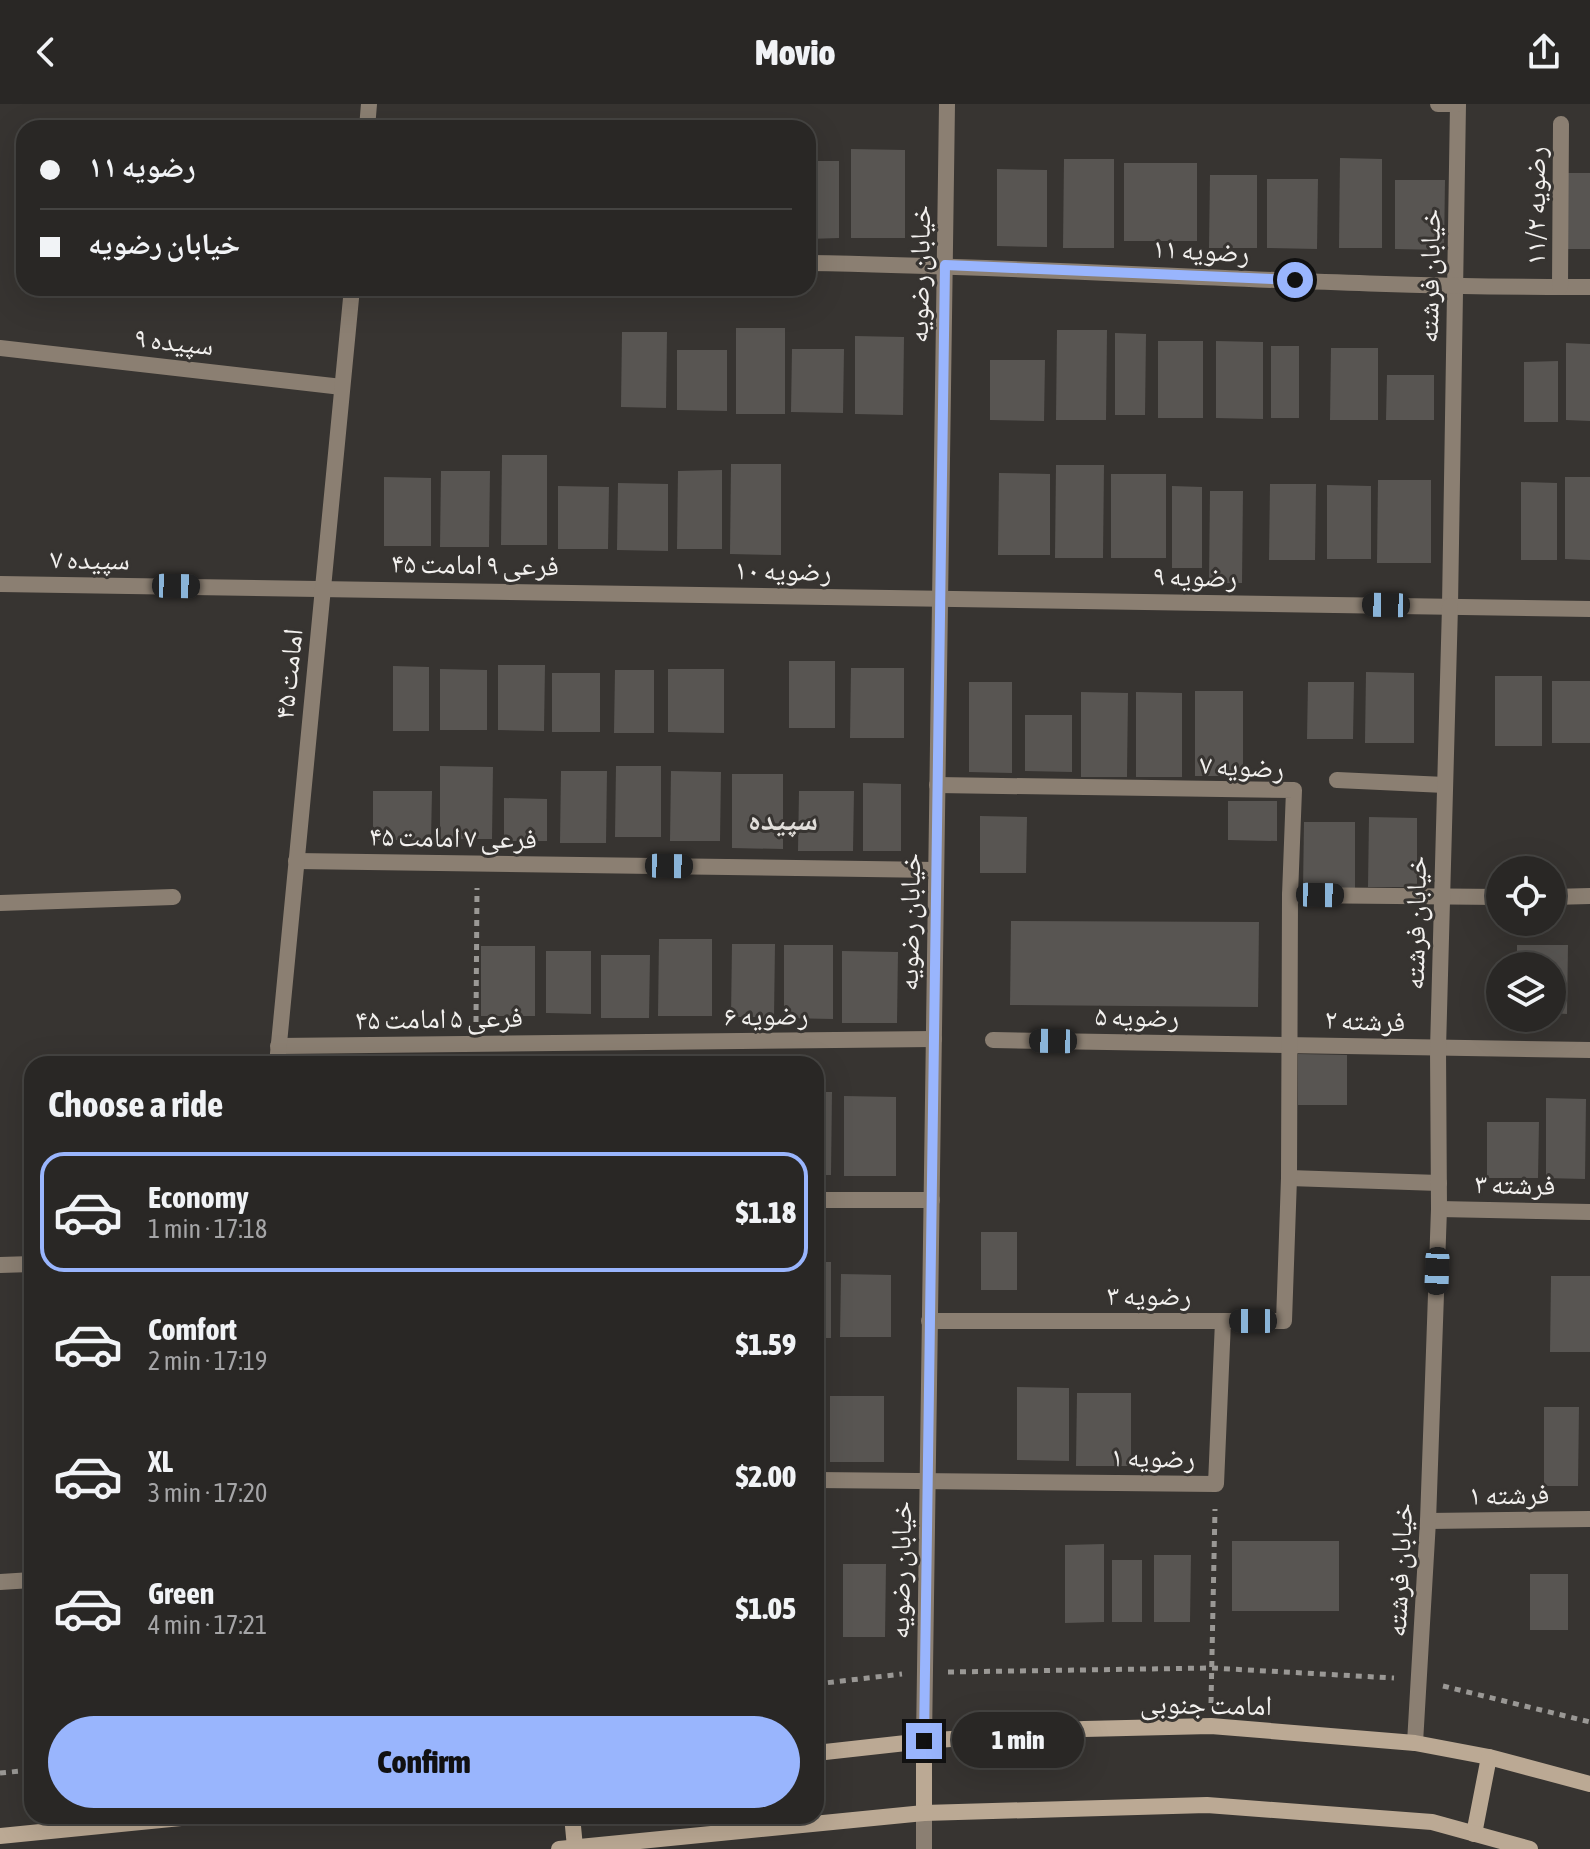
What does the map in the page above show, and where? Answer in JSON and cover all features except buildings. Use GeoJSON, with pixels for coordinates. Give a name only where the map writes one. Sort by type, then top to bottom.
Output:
{"type":"FeatureCollection","features":[{"type":"Feature","properties":{"kind":"street","name":"خیابان رضویه"},"geometry":{"type":"LineString","coordinates":[[924,1741],[947,104]]}},
{"type":"Feature","properties":{"kind":"street"},"geometry":{"type":"LineString","coordinates":[[1438,104],[1458,104]]}},
{"type":"Feature","properties":{"kind":"street","name":"خیابان فرشته"},"geometry":{"type":"LineString","coordinates":[[1415,1743],[1428,1521],[1439,1209],[1438,1049],[1450,606],[1458,104]]}},
{"type":"Feature","properties":{"kind":"street","name":"رضویه ۱۱/۲"},"geometry":{"type":"LineString","coordinates":[[1560,287],[1561,124]]}},
{"type":"Feature","properties":{"kind":"street","name":"رضویه ۱۱"},"geometry":{"type":"LineString","coordinates":[[816,263],[945,265],[1454,287],[1590,287]]}},
{"type":"Feature","properties":{"kind":"street","name":"امامت ۴۵"},"geometry":{"type":"LineString","coordinates":[[277,1056],[351,296]]}},
{"type":"Feature","properties":{"kind":"street","name":"سپیده ۹"},"geometry":{"type":"LineString","coordinates":[[0,348],[342,387]]}},
{"type":"Feature","properties":{"kind":"street","name":"سپیده ۷"},"geometry":{"type":"LineString","coordinates":[[0,584],[323,588]]}},
{"type":"Feature","properties":{"kind":"street","name":"فرعی ۹ امامت ۴۵"},"geometry":{"type":"LineString","coordinates":[[323,588],[626,593]]}},
{"type":"Feature","properties":{"kind":"street","name":"رضویه ۱۰"},"geometry":{"type":"LineString","coordinates":[[626,593],[940,598]]}},
{"type":"Feature","properties":{"kind":"street","name":"رضویه ۹"},"geometry":{"type":"LineString","coordinates":[[940,598],[1590,609]]}},
{"type":"Feature","properties":{"kind":"street"},"geometry":{"type":"LineString","coordinates":[[1337,780],[1445,785]]}},
{"type":"Feature","properties":{"kind":"street","name":"رضویه ۷"},"geometry":{"type":"LineString","coordinates":[[937,785],[1294,790],[1290,895],[1291,1044]]}},
{"type":"Feature","properties":{"kind":"street","name":"فرعی ۷ امامت ۴۵"},"geometry":{"type":"LineString","coordinates":[[296,861],[936,870]]}},
{"type":"Feature","properties":{"kind":"street"},"geometry":{"type":"LineString","coordinates":[[1290,895],[1486,897]]}},
{"type":"Feature","properties":{"kind":"street"},"geometry":{"type":"LineString","coordinates":[[1566,897],[1590,896]]}},
{"type":"Feature","properties":{"kind":"street"},"geometry":{"type":"LineString","coordinates":[[0,903],[173,897]]}},
{"type":"Feature","properties":{"kind":"street","name":"رضویه ۶"},"geometry":{"type":"LineString","coordinates":[[599,1042],[934,1039]]}},
{"type":"Feature","properties":{"kind":"street","name":"رضویه ۵"},"geometry":{"type":"LineString","coordinates":[[993,1040],[1291,1044]]}},
{"type":"Feature","properties":{"kind":"street","name":"فرعی ۵ امامت ۴۵"},"geometry":{"type":"LineString","coordinates":[[278,1046],[599,1042]]}},
{"type":"Feature","properties":{"kind":"street","name":"فرشته ۲"},"geometry":{"type":"LineString","coordinates":[[1291,1044],[1590,1050]]}},
{"type":"Feature","properties":{"kind":"street","name":"رضویه ۳"},"geometry":{"type":"LineString","coordinates":[[929,1321],[1284,1321],[1291,1044]]}},
{"type":"Feature","properties":{"kind":"street"},"geometry":{"type":"LineString","coordinates":[[1289,1178],[1439,1183]]}},
{"type":"Feature","properties":{"kind":"street"},"geometry":{"type":"LineString","coordinates":[[824,1200],[932,1200]]}},
{"type":"Feature","properties":{"kind":"street","name":"فرشته ۳"},"geometry":{"type":"LineString","coordinates":[[1439,1209],[1590,1212]]}},
{"type":"Feature","properties":{"kind":"street"},"geometry":{"type":"LineString","coordinates":[[0,1265],[24,1264]]}},
{"type":"Feature","properties":{"kind":"street","name":"رضویه ۱"},"geometry":{"type":"LineString","coordinates":[[824,1480],[1216,1484],[1223,1321]]}},
{"type":"Feature","properties":{"kind":"street","name":"فرشته ۱"},"geometry":{"type":"LineString","coordinates":[[1428,1521],[1590,1519]]}},
{"type":"Feature","properties":{"kind":"street"},"geometry":{"type":"LineString","coordinates":[[0,1582],[24,1580]]}},
{"type":"Feature","properties":{"kind":"street","name":"امامت جنوبی"},"geometry":{"type":"LineString","coordinates":[[824,1752],[1084,1729],[1211,1726],[1415,1743],[1489,1757],[1590,1784]]}},
{"type":"Feature","properties":{"kind":"street"},"geometry":{"type":"LineString","coordinates":[[924,1741],[924,1849]]}},
{"type":"Feature","properties":{"kind":"street"},"geometry":{"type":"LineString","coordinates":[[1474,1834],[1489,1757]]}},
{"type":"Feature","properties":{"kind":"street"},"geometry":{"type":"LineString","coordinates":[[824,1823],[924,1813],[1207,1805],[1432,1822],[1530,1849]]}},
{"type":"Feature","properties":{"kind":"street"},"geometry":{"type":"LineString","coordinates":[[0,1836],[121,1824]]}},
{"type":"Feature","properties":{"kind":"street"},"geometry":{"type":"LineString","coordinates":[[571,1824],[567,1848],[812,1824]]}},
{"type":"Feature","properties":{"kind":"path"},"geometry":{"type":"LineString","coordinates":[[475,1044],[477,863]]}},
{"type":"Feature","properties":{"kind":"path"},"geometry":{"type":"LineString","coordinates":[[1211,1726],[1216,1484]]}},
{"type":"Feature","properties":{"kind":"path"},"geometry":{"type":"LineString","coordinates":[[824,1683],[924,1672],[1212,1668],[1419,1679],[1590,1722]]}},
{"type":"Feature","properties":{"kind":"path"},"geometry":{"type":"LineString","coordinates":[[0,1773],[24,1771]]}},
{"type":"Feature","properties":{"kind":"district","name":"سپیده"},"geometry":{"type":"Point","coordinates":[783,820]}},
{"type":"Feature","properties":{"kind":"route"},"geometry":{"type":"LineString","coordinates":[[924,1741],[945,265],[1295,280]]}}]}
